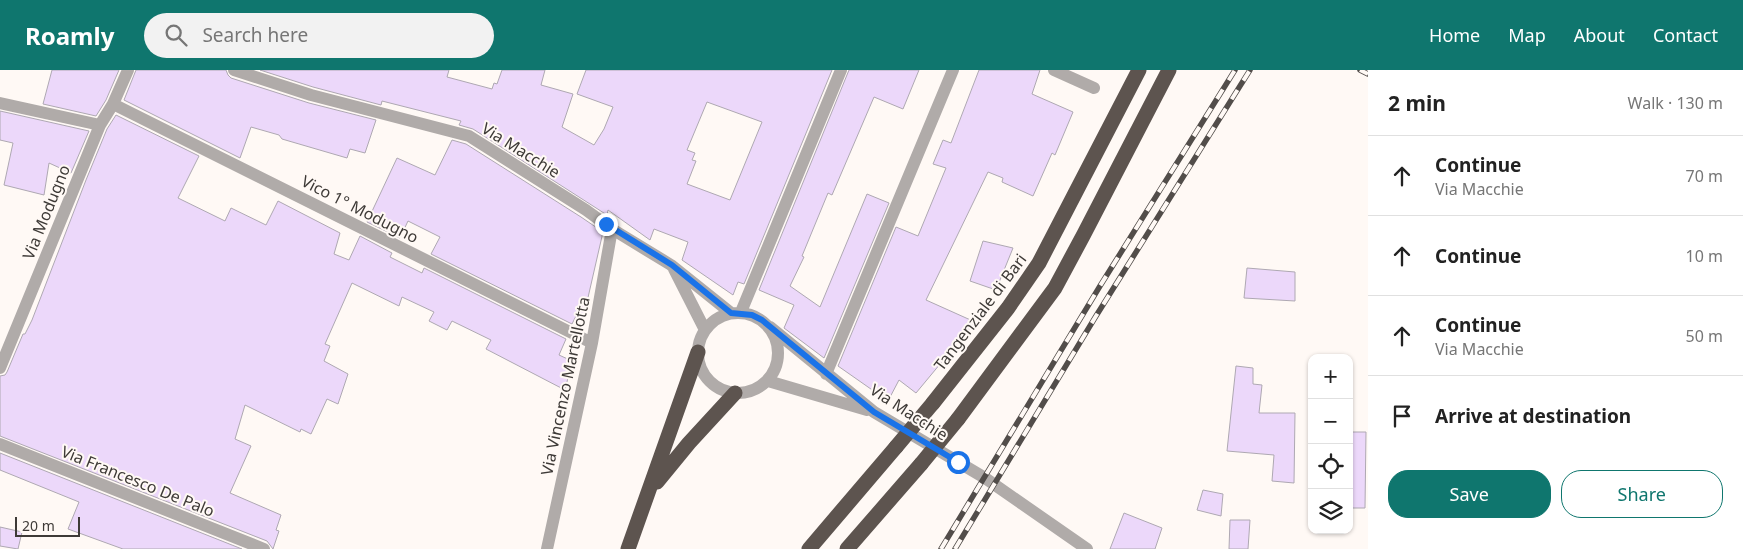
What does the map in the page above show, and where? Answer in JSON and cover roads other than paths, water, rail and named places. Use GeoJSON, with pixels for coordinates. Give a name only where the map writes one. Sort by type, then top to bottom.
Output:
{"type":"FeatureCollection","features":[{"type":"Feature","properties":{"kind":"highway","name":"Tangenziale di Bari"},"geometry":{"type":"LineString","coordinates":[[809,549],[933,403],[1002,316],[1039,263],[1139,70]]}},
{"type":"Feature","properties":{"kind":"highway"},"geometry":{"type":"LineString","coordinates":[[847,549],[922,464],[991,376],[1054,288],[1169,70]]}},
{"type":"Feature","properties":{"kind":"highway"},"geometry":{"type":"LineString","coordinates":[[628,549],[698,352]]}},
{"type":"Feature","properties":{"kind":"highway"},"geometry":{"type":"LineString","coordinates":[[649,491],[689,443],[735,393]]}},
{"type":"Feature","properties":{"kind":"street","name":"Via Modugno"},"geometry":{"type":"LineString","coordinates":[[0,368],[100,124],[113,104],[128,70]]}},
{"type":"Feature","properties":{"kind":"street","name":"Via Macchie"},"geometry":{"type":"LineString","coordinates":[[234,70],[311,95],[469,136],[586,210],[612,229],[672,265],[736,313]]}},
{"type":"Feature","properties":{"kind":"street"},"geometry":{"type":"LineString","coordinates":[[736,313],[840,70]]}},
{"type":"Feature","properties":{"kind":"street"},"geometry":{"type":"LineString","coordinates":[[826,374],[953,70]]}},
{"type":"Feature","properties":{"kind":"street"},"geometry":{"type":"LineString","coordinates":[[1054,70],[1094,88]]}},
{"type":"Feature","properties":{"kind":"street"},"geometry":{"type":"LineString","coordinates":[[0,103],[100,124]]}},
{"type":"Feature","properties":{"kind":"street","name":"Vico 1° Modugno"},"geometry":{"type":"LineString","coordinates":[[113,104],[592,343]]}},
{"type":"Feature","properties":{"kind":"street","name":"Via Vincenzo Martellotta"},"geometry":{"type":"LineString","coordinates":[[547,549],[592,343],[612,229]]}},
{"type":"Feature","properties":{"kind":"street"},"geometry":{"type":"LineString","coordinates":[[672,265],[705,330]]}},
{"type":"Feature","properties":{"kind":"street"},"geometry":{"type":"LineString","coordinates":[[736,313],[757,317],[770,327],[776,337],[779,349],[778,360],[768,381],[757,389],[744,393],[735,393],[718,387],[704,375],[699,364],[698,352],[700,340],[712,322],[721,316],[736,313]]}},
{"type":"Feature","properties":{"kind":"street","name":"Via Macchie"},"geometry":{"type":"LineString","coordinates":[[770,327],[874,412],[985,478],[1087,549]]}},
{"type":"Feature","properties":{"kind":"street"},"geometry":{"type":"LineString","coordinates":[[768,381],[874,412]]}},
{"type":"Feature","properties":{"kind":"street","name":"Via Francesco De Palo"},"geometry":{"type":"LineString","coordinates":[[0,444],[264,549]]}},
{"type":"Feature","properties":{"kind":"railway"},"geometry":{"type":"LineString","coordinates":[[941,549],[1100,286],[1235,70]]}},
{"type":"Feature","properties":{"kind":"railway"},"geometry":{"type":"LineString","coordinates":[[955,549],[1096,316],[1250,70]]}},
{"type":"Feature","properties":{"kind":"railway"},"geometry":{"type":"LineString","coordinates":[[1360,70],[1368,74]]}}]}
